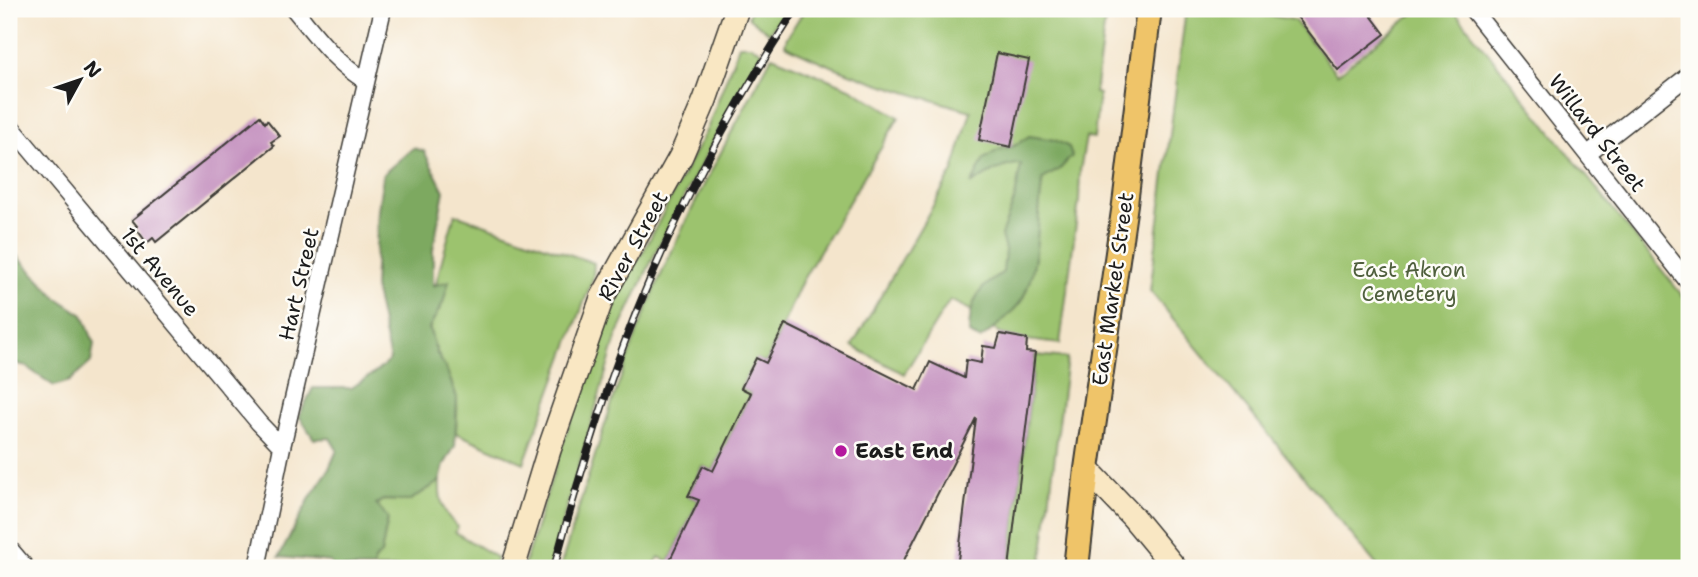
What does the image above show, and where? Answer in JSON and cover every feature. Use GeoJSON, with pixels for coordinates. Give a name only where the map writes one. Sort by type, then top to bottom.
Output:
{"type":"FeatureCollection","features":[{"type":"Feature","properties":{"kind":"main road","name":"East Market Street"},"geometry":{"type":"LineString","coordinates":[[1076,568],[1149,9]]}},
{"type":"Feature","properties":{"kind":"street"},"geometry":{"type":"LineString","coordinates":[[294,9],[335,58],[366,81]]}},
{"type":"Feature","properties":{"kind":"street","name":"Hart Street"},"geometry":{"type":"LineString","coordinates":[[257,568],[282,447],[383,9]]}},
{"type":"Feature","properties":{"kind":"street","name":"River Street"},"geometry":{"type":"LineString","coordinates":[[513,568],[549,450],[602,299],[681,156],[705,100],[737,9]]}},
{"type":"Feature","properties":{"kind":"street","name":"Willard Street"},"geometry":{"type":"LineString","coordinates":[[1472,9],[1689,283]]}},
{"type":"Feature","properties":{"kind":"street"},"geometry":{"type":"LineString","coordinates":[[1588,154],[1689,75]]}},
{"type":"Feature","properties":{"kind":"street","name":"1st Avenue"},"geometry":{"type":"LineString","coordinates":[[9,124],[282,447]]}},
{"type":"Feature","properties":{"kind":"street"},"geometry":{"type":"LineString","coordinates":[[1087,470],[1132,516],[1175,568]]}},
{"type":"Feature","properties":{"kind":"street"},"geometry":{"type":"LineString","coordinates":[[9,548],[26,568]]}},
{"type":"Feature","properties":{"kind":"green space"},"geometry":{"type":"Polygon","coordinates":[[[751,9],[786,9],[769,33],[748,17],[751,9]]]}},
{"type":"Feature","properties":{"kind":"green space"},"geometry":{"type":"Polygon","coordinates":[[[805,9],[1110,9],[1106,12],[1095,93],[1099,94],[1094,138],[1086,137],[1080,171],[1079,201],[1060,344],[1000,334],[983,316],[950,300],[904,374],[852,346],[953,171],[971,111],[853,74],[785,45],[787,37],[805,9]]]}},
{"type":"Feature","properties":{"kind":"green space","name":"East Akron Cemetery"},"geometry":{"type":"Polygon","coordinates":[[[1186,9],[1235,9],[1294,20],[1337,74],[1419,9],[1453,9],[1689,304],[1689,568],[1379,568],[1150,291],[1186,9]]]}},
{"type":"Feature","properties":{"kind":"green space"},"geometry":{"type":"Polygon","coordinates":[[[739,45],[751,45],[763,53],[730,109],[658,247],[616,338],[549,568],[523,568],[585,375],[629,273],[644,250],[707,129],[739,45]]]}},
{"type":"Feature","properties":{"kind":"green space"},"geometry":{"type":"Polygon","coordinates":[[[772,56],[850,88],[899,117],[802,281],[766,363],[756,359],[741,388],[751,393],[713,471],[702,466],[688,496],[699,500],[669,562],[659,557],[652,568],[560,568],[606,420],[646,311],[687,219],[772,56]]]}},
{"type":"Feature","properties":{"kind":"green space"},"geometry":{"type":"Polygon","coordinates":[[[1029,136],[1055,140],[1069,147],[1072,156],[1060,169],[1043,179],[1033,270],[1023,298],[1004,320],[980,339],[969,334],[972,308],[977,296],[987,284],[1003,272],[1005,250],[1001,235],[1015,198],[1021,164],[1001,168],[971,185],[984,159],[1029,136]]]}},
{"type":"Feature","properties":{"kind":"green space"},"geometry":{"type":"Polygon","coordinates":[[[413,148],[424,151],[444,191],[433,249],[433,286],[449,281],[443,303],[429,328],[437,354],[446,368],[457,398],[455,446],[444,465],[440,481],[409,501],[383,500],[376,504],[388,518],[381,554],[374,561],[374,568],[333,568],[330,562],[279,557],[337,450],[330,438],[314,439],[299,416],[313,388],[351,388],[390,360],[374,287],[378,210],[383,174],[413,148]]]}},
{"type":"Feature","properties":{"kind":"green space"},"geometry":{"type":"Polygon","coordinates":[[[455,214],[594,263],[593,278],[524,463],[456,433],[456,395],[430,330],[431,306],[438,273],[455,214]]]}},
{"type":"Feature","properties":{"kind":"green space"},"geometry":{"type":"Polygon","coordinates":[[[9,247],[56,297],[83,315],[94,343],[91,362],[70,381],[54,386],[25,366],[9,361],[9,247]]]}},
{"type":"Feature","properties":{"kind":"green space"},"geometry":{"type":"Polygon","coordinates":[[[1035,355],[1067,358],[1041,568],[1009,568],[1035,355]]]}},
{"type":"Feature","properties":{"kind":"green space"},"geometry":{"type":"Polygon","coordinates":[[[440,481],[443,506],[458,527],[455,532],[497,558],[494,568],[374,568],[374,561],[381,553],[388,518],[376,505],[383,500],[409,501],[440,481]]]}},
{"type":"Feature","properties":{"kind":"building"},"geometry":{"type":"Polygon","coordinates":[[[1291,9],[1366,9],[1385,34],[1338,70],[1291,9]]]}},
{"type":"Feature","properties":{"kind":"building"},"geometry":{"type":"Polygon","coordinates":[[[997,53],[1029,60],[1011,147],[979,140],[997,53]]]}},
{"type":"Feature","properties":{"kind":"building"},"geometry":{"type":"Polygon","coordinates":[[[260,116],[265,123],[267,120],[280,136],[271,142],[274,146],[156,242],[153,238],[147,243],[132,220],[260,116]]]}},
{"type":"Feature","properties":{"kind":"building","name":"East End"},"geometry":{"type":"Polygon","coordinates":[[[785,324],[917,390],[930,362],[964,378],[966,360],[981,363],[983,346],[996,348],[1000,334],[1027,339],[1026,352],[1035,353],[1009,568],[957,568],[976,418],[900,568],[666,568],[699,500],[688,496],[703,466],[713,471],[751,393],[741,388],[756,358],[766,363],[785,324]]]}},
{"type":"Feature","properties":{"kind":"railway"},"geometry":{"type":"LineString","coordinates":[[554,568],[603,403],[648,283],[716,143],[796,9]]}},
{"type":"Feature","properties":{"kind":"place","name":"East End"},"geometry":{"type":"Point","coordinates":[841,451]}}]}
